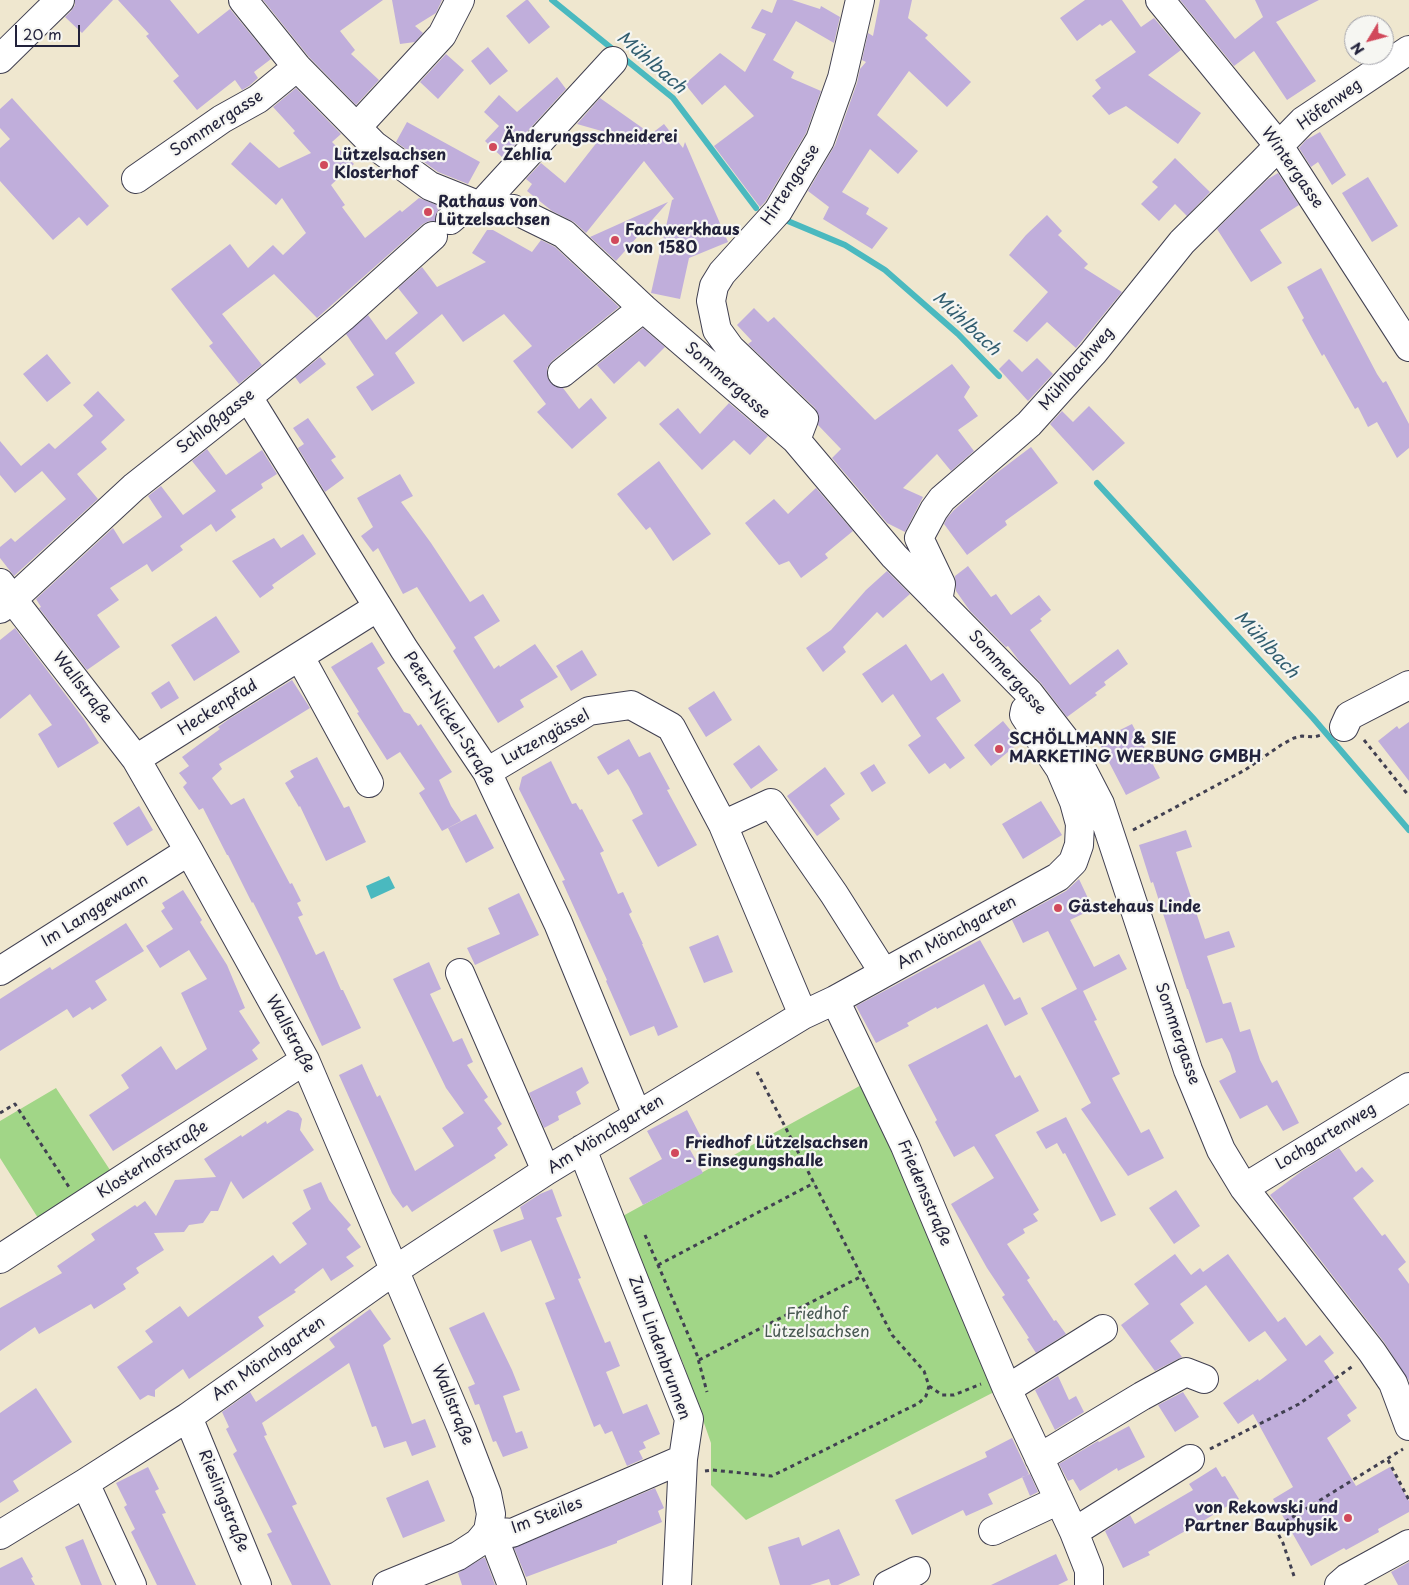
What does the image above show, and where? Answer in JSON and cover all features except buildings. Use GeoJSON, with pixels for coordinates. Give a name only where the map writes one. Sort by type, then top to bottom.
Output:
{"type":"FeatureCollection","features":[{"type":"Feature","properties":{"kind":"street"},"geometry":{"type":"LineString","coordinates":[[0,58],[60,0]]}},
{"type":"Feature","properties":{"kind":"street","name":"Sommergasse"},"geometry":{"type":"LineString","coordinates":[[243,0],[297,68],[374,145],[430,186],[475,204],[513,209],[564,234],[644,308],[796,440],[894,556],[977,638],[1029,693],[1070,746],[1100,804],[1188,1070],[1222,1150],[1244,1188],[1372,1352],[1392,1383],[1409,1426]]}},
{"type":"Feature","properties":{"kind":"street"},"geometry":{"type":"LineString","coordinates":[[357,128],[442,35],[460,0]]}},
{"type":"Feature","properties":{"kind":"street","name":"Hirtengasse"},"geometry":{"type":"LineString","coordinates":[[796,440],[804,419],[730,348],[717,330],[711,301],[714,286],[722,273],[774,215],[820,140],[842,78],[860,0]]}},
{"type":"Feature","properties":{"kind":"street","name":"Wintergasse"},"geometry":{"type":"LineString","coordinates":[[1160,0],[1279,146],[1409,347]]}},
{"type":"Feature","properties":{"kind":"street","name":"Höfenweg"},"geometry":{"type":"LineString","coordinates":[[1279,146],[1303,121],[1409,50]]}},
{"type":"Feature","properties":{"kind":"street"},"geometry":{"type":"LineString","coordinates":[[475,204],[613,61]]}},
{"type":"Feature","properties":{"kind":"street","name":"Sommergasse"},"geometry":{"type":"LineString","coordinates":[[136,179],[222,119],[258,100],[297,68]]}},
{"type":"Feature","properties":{"kind":"street","name":"Mühlbachweg"},"geometry":{"type":"LineString","coordinates":[[938,601],[941,584],[919,538],[934,510],[942,500],[1029,424],[1093,354],[1182,242],[1279,146]]}},
{"type":"Feature","properties":{"kind":"street","name":"Schloßgasse"},"geometry":{"type":"LineString","coordinates":[[4,597],[134,487],[248,397],[344,317],[441,228],[475,204]]}},
{"type":"Feature","properties":{"kind":"street"},"geometry":{"type":"LineString","coordinates":[[562,373],[644,308]]}},
{"type":"Feature","properties":{"kind":"street","name":"Peter-Nickel-Straße"},"geometry":{"type":"LineString","coordinates":[[248,397],[404,649],[487,772],[558,922],[637,1115]]}},
{"type":"Feature","properties":{"kind":"street","name":"Wallstraße"},"geometry":{"type":"LineString","coordinates":[[4,597],[136,759],[305,1060],[462,1429],[487,1494],[491,1514],[488,1531]]}},
{"type":"Feature","properties":{"kind":"street","name":"Heckenpfad"},"geometry":{"type":"LineString","coordinates":[[136,759],[378,607]]}},
{"type":"Feature","properties":{"kind":"street"},"geometry":{"type":"LineString","coordinates":[[300,657],[369,782]]}},
{"type":"Feature","properties":{"kind":"street"},"geometry":{"type":"LineString","coordinates":[[1333,731],[1350,716],[1409,685]]}},
{"type":"Feature","properties":{"kind":"street","name":"Am Mönchgarten"},"geometry":{"type":"LineString","coordinates":[[0,1535],[188,1417],[395,1270],[546,1171],[803,1015],[835,1000],[1058,877],[1073,862],[1079,845],[1080,824],[1060,769],[1024,715],[1029,693]]}},
{"type":"Feature","properties":{"kind":"street","name":"Lutzengässel"},"geometry":{"type":"LineString","coordinates":[[487,772],[589,711],[631,705],[671,727],[723,826],[803,1015]]}},
{"type":"Feature","properties":{"kind":"street"},"geometry":{"type":"LineString","coordinates":[[723,826],[771,803],[834,894],[884,973]]}},
{"type":"Feature","properties":{"kind":"street","name":"Im Langgewann"},"geometry":{"type":"LineString","coordinates":[[0,970],[189,851]]}},
{"type":"Feature","properties":{"kind":"street"},"geometry":{"type":"LineString","coordinates":[[460,973],[546,1171]]}},
{"type":"Feature","properties":{"kind":"street","name":"Friedensstraße"},"geometry":{"type":"LineString","coordinates":[[835,1000],[905,1146],[1003,1379],[1074,1532],[1089,1570],[1089,1585]]}},
{"type":"Feature","properties":{"kind":"street","name":"Klosterhofstraße"},"geometry":{"type":"LineString","coordinates":[[0,1260],[305,1060]]}},
{"type":"Feature","properties":{"kind":"street","name":"Lochgartenweg"},"geometry":{"type":"LineString","coordinates":[[1244,1188],[1409,1087]]}},
{"type":"Feature","properties":{"kind":"street","name":"Zum Lindenbrunnen"},"geometry":{"type":"LineString","coordinates":[[582,1149],[689,1420],[684,1459],[677,1585]]}},
{"type":"Feature","properties":{"kind":"street"},"geometry":{"type":"LineString","coordinates":[[1003,1379],[1103,1329]]}},
{"type":"Feature","properties":{"kind":"street"},"geometry":{"type":"LineString","coordinates":[[1039,1458],[1142,1396],[1186,1372],[1204,1380]]}},
{"type":"Feature","properties":{"kind":"street","name":"Rieslingstraße"},"geometry":{"type":"LineString","coordinates":[[188,1417],[257,1585]]}},
{"type":"Feature","properties":{"kind":"street","name":"Im Steiles"},"geometry":{"type":"LineString","coordinates":[[388,1585],[458,1556],[478,1543],[488,1531],[512,1533],[684,1459]]}},
{"type":"Feature","properties":{"kind":"street"},"geometry":{"type":"LineString","coordinates":[[1074,1532],[1190,1459]]}},
{"type":"Feature","properties":{"kind":"street"},"geometry":{"type":"LineString","coordinates":[[85,1483],[132,1585]]}},
{"type":"Feature","properties":{"kind":"street"},"geometry":{"type":"LineString","coordinates":[[993,1531],[1059,1500]]}},
{"type":"Feature","properties":{"kind":"street"},"geometry":{"type":"LineString","coordinates":[[488,1531],[498,1549],[512,1585]]}},
{"type":"Feature","properties":{"kind":"street"},"geometry":{"type":"LineString","coordinates":[[1339,1585],[1347,1578],[1409,1544]]}},
{"type":"Feature","properties":{"kind":"street"},"geometry":{"type":"LineString","coordinates":[[888,1585],[916,1571]]}},
{"type":"Feature","properties":{"kind":"path"},"geometry":{"type":"LineString","coordinates":[[1111,838],[1125,834],[1193,799],[1245,770],[1294,738],[1302,736],[1314,737],[1333,731],[1354,730],[1409,796]]}},
{"type":"Feature","properties":{"kind":"path"},"geometry":{"type":"LineString","coordinates":[[712,1470],[772,1476],[919,1403],[926,1396],[929,1386],[924,1371],[892,1335],[745,1050]]}},
{"type":"Feature","properties":{"kind":"path"},"geometry":{"type":"LineString","coordinates":[[0,1113],[15,1104],[82,1206]]}},
{"type":"Feature","properties":{"kind":"path"},"geometry":{"type":"LineString","coordinates":[[658,1265],[814,1183]]}},
{"type":"Feature","properties":{"kind":"path"},"geometry":{"type":"LineString","coordinates":[[645,1235],[698,1360],[708,1398]]}},
{"type":"Feature","properties":{"kind":"path"},"geometry":{"type":"LineString","coordinates":[[698,1360],[862,1276]]}},
{"type":"Feature","properties":{"kind":"path"},"geometry":{"type":"LineString","coordinates":[[1190,1459],[1299,1404],[1339,1376]]}},
{"type":"Feature","properties":{"kind":"path"},"geometry":{"type":"LineString","coordinates":[[929,1386],[942,1395],[954,1394],[974,1388],[988,1380],[1003,1379]]}},
{"type":"Feature","properties":{"kind":"path"},"geometry":{"type":"LineString","coordinates":[[1294,1576],[1283,1543],[1275,1528],[1392,1456]]}},
{"type":"Feature","properties":{"kind":"path"},"geometry":{"type":"LineString","coordinates":[[1388,1460],[1409,1500]]}},
{"type":"Feature","properties":{"kind":"green space","name":"Friedhof Lützelsachsen"},"geometry":{"type":"Polygon","coordinates":[[[865,1083],[996,1391],[746,1520],[711,1485],[711,1443],[683,1363],[621,1217],[865,1083]]]}},
{"type":"Feature","properties":{"kind":"green space"},"geometry":{"type":"Polygon","coordinates":[[[56,1088],[110,1170],[38,1218],[0,1158],[0,1121],[56,1088]]]}},
{"type":"Feature","properties":{"kind":"water"},"geometry":{"type":"Polygon","coordinates":[[[389,876],[395,888],[371,899],[366,886],[389,876]]]}},
{"type":"Feature","properties":{"kind":"waterway","name":"Mühlbach"},"geometry":{"type":"LineString","coordinates":[[552,0],[673,98],[756,208]]}},
{"type":"Feature","properties":{"kind":"waterway","name":"Mühlbach"},"geometry":{"type":"LineString","coordinates":[[783,219],[845,245],[885,270],[958,334],[999,376]]}},
{"type":"Feature","properties":{"kind":"waterway","name":"Mühlbach"},"geometry":{"type":"LineString","coordinates":[[1097,483],[1313,718],[1409,830]]}},
{"type":"Feature","properties":{"kind":"place","name":"Änderungsschneiderei Zehlia"},"geometry":{"type":"Point","coordinates":[493,147]}},
{"type":"Feature","properties":{"kind":"place","name":"Lützelsachsen Klosterhof"},"geometry":{"type":"Point","coordinates":[324,165]}},
{"type":"Feature","properties":{"kind":"place","name":"Rathaus von Lützelsachsen"},"geometry":{"type":"Point","coordinates":[428,212]}},
{"type":"Feature","properties":{"kind":"place","name":"Fachwerkhaus von 1580"},"geometry":{"type":"Point","coordinates":[615,240]}},
{"type":"Feature","properties":{"kind":"place","name":"SCHÖLLMANN & SIE MARKETING WERBUNG GMBH"},"geometry":{"type":"Point","coordinates":[999,749]}},
{"type":"Feature","properties":{"kind":"place","name":"Gästehaus Linde"},"geometry":{"type":"Point","coordinates":[1058,908]}},
{"type":"Feature","properties":{"kind":"place","name":"Friedhof Lützelsachsen - Einsegungshalle"},"geometry":{"type":"Point","coordinates":[675,1153]}},
{"type":"Feature","properties":{"kind":"place","name":"von Rekowski und Partner Bauphysik"},"geometry":{"type":"Point","coordinates":[1348,1518]}}]}
